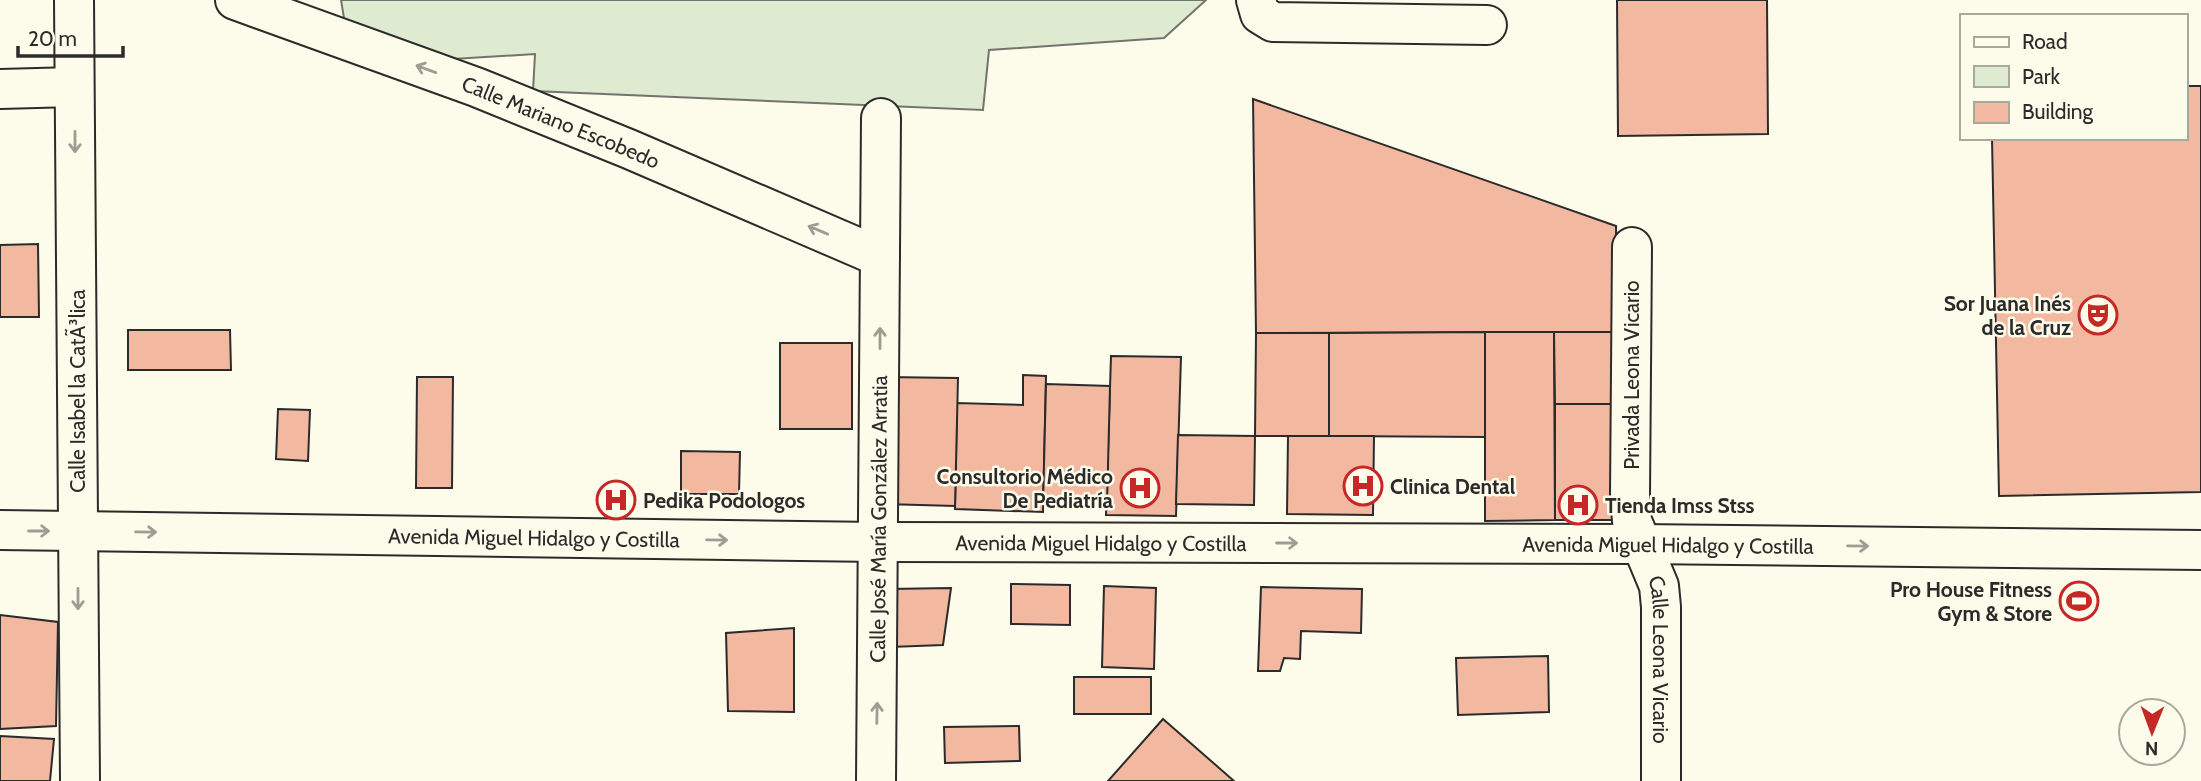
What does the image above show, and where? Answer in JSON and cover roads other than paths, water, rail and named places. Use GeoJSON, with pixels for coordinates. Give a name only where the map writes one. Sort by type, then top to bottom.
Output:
{"type":"FeatureCollection","features":[{"type":"Feature","properties":{"kind":"street","name":"Calle Isabel la CatÃ³lica"},"geometry":{"type":"LineString","coordinates":[[74,0],[80,781]]}},
{"type":"Feature","properties":{"kind":"street","name":"Calle Mariano Escobedo"},"geometry":{"type":"LineString","coordinates":[[235,0],[476,87],[629,149],[880,257]]}},
{"type":"Feature","properties":{"kind":"street"},"geometry":{"type":"LineString","coordinates":[[1256,0],[1260,14],[1273,22],[1488,25]]}},
{"type":"Feature","properties":{"kind":"street"},"geometry":{"type":"LineString","coordinates":[[0,89],[74,87]]}},
{"type":"Feature","properties":{"kind":"street","name":"Calle José María González Arratia"},"geometry":{"type":"LineString","coordinates":[[876,781],[881,118]]}},
{"type":"Feature","properties":{"kind":"street","name":"Privada Leona Vicario"},"geometry":{"type":"LineString","coordinates":[[1632,247],[1630,495],[1632,521],[1639,544]]}},
{"type":"Feature","properties":{"kind":"street","name":"Avenida Miguel Hidalgo y Costilla"},"geometry":{"type":"LineString","coordinates":[[0,530],[879,542],[1639,544],[2201,550]]}},
{"type":"Feature","properties":{"kind":"street","name":"Calle Leona Vicario"},"geometry":{"type":"LineString","coordinates":[[1639,544],[1659,586],[1661,607],[1661,781]]}},
{"type":"Feature","properties":{"kind":"place","name":"Sor Juana Inés de la Cruz"},"geometry":{"type":"Point","coordinates":[2098,315]}},
{"type":"Feature","properties":{"kind":"place","name":"Clinica Dental"},"geometry":{"type":"Point","coordinates":[1363,486]}},
{"type":"Feature","properties":{"kind":"place","name":"Consultorio Médico De Pediatría"},"geometry":{"type":"Point","coordinates":[1140,488]}},
{"type":"Feature","properties":{"kind":"place","name":"Pedika Podologos"},"geometry":{"type":"Point","coordinates":[616,500]}},
{"type":"Feature","properties":{"kind":"place","name":"Tienda Imss Stss"},"geometry":{"type":"Point","coordinates":[1578,505]}},
{"type":"Feature","properties":{"kind":"place","name":"Pro House Fitness Gym & Store"},"geometry":{"type":"Point","coordinates":[2079,601]}}]}
